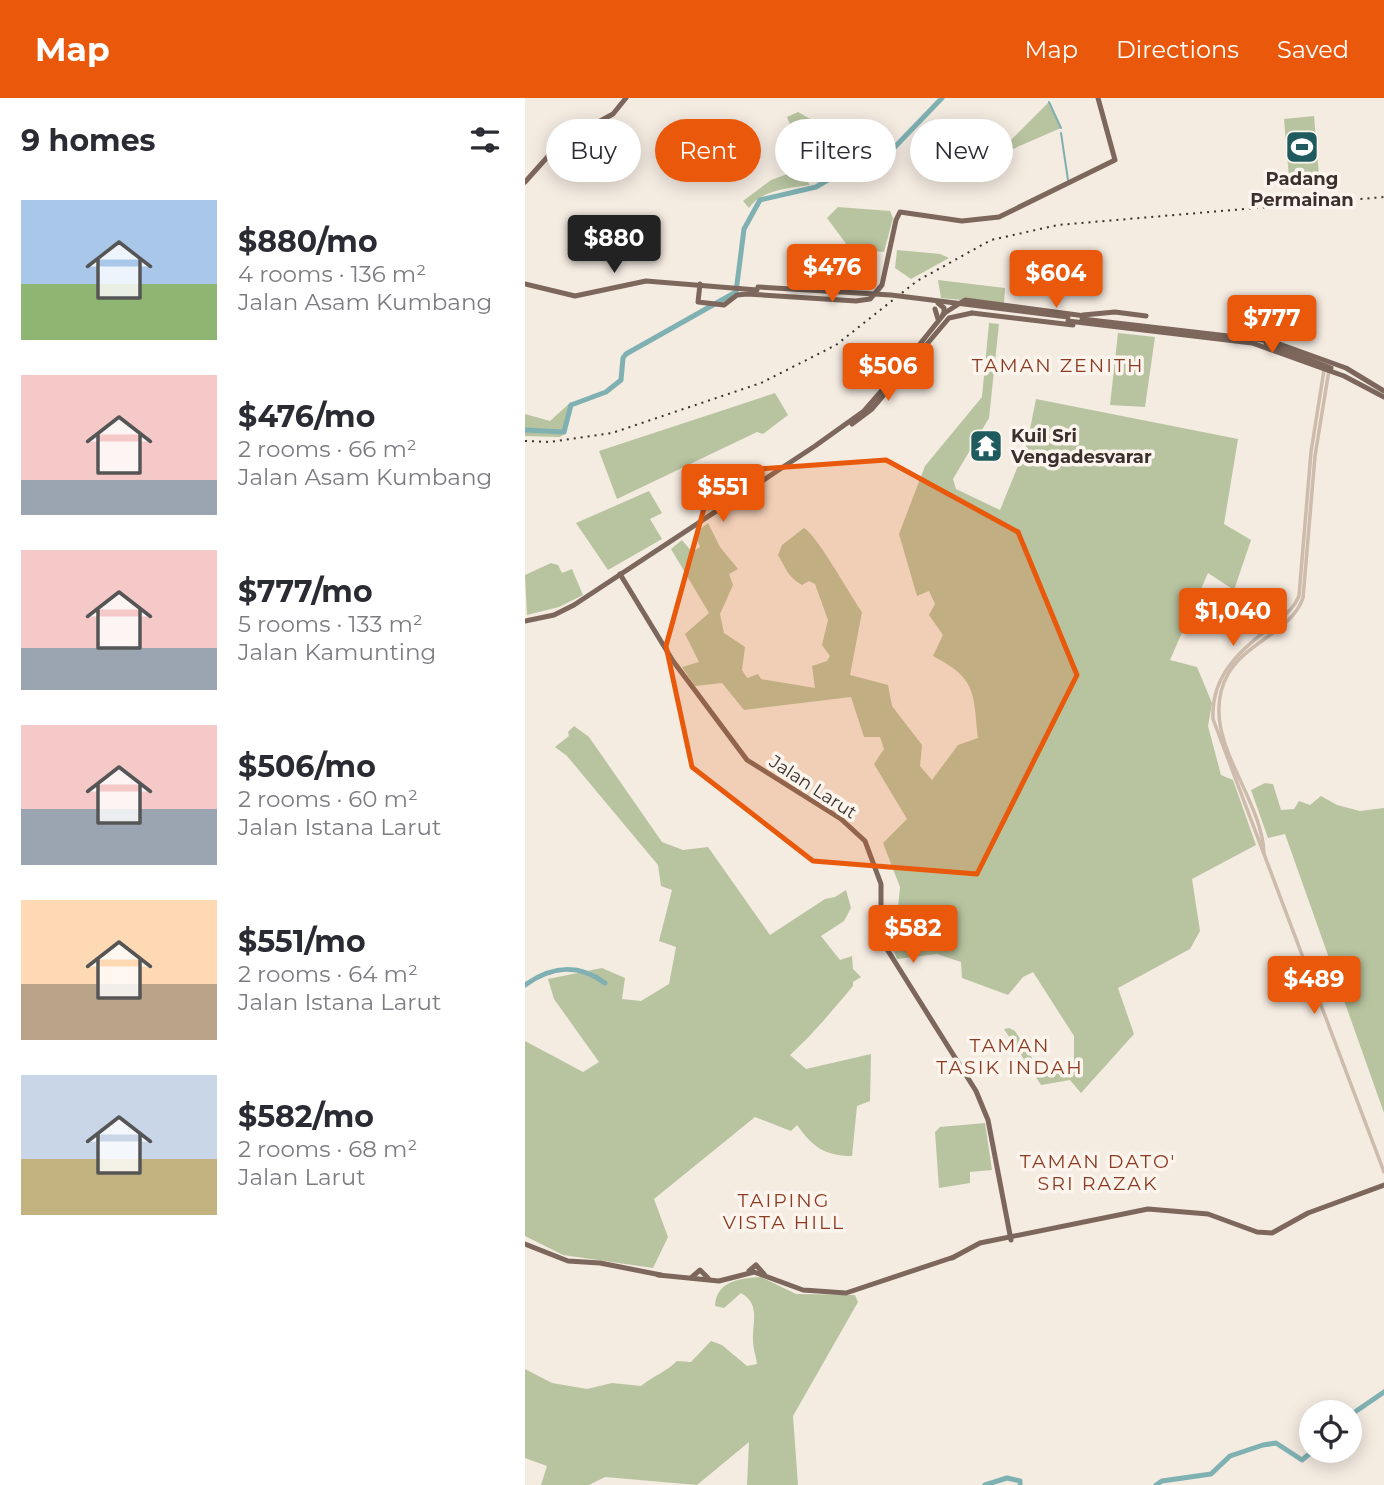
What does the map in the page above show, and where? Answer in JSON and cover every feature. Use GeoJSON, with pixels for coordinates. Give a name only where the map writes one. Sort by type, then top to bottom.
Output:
{"type":"FeatureCollection","features":[{"type":"Feature","properties":{"kind":"main road"},"geometry":{"type":"LineString","coordinates":[[525,182],[560,143],[613,114],[626,98]]}},
{"type":"Feature","properties":{"kind":"main road"},"geometry":{"type":"LineString","coordinates":[[700,284],[698,302],[721,305],[747,294],[863,301],[876,296],[882,285],[900,212],[962,221],[999,217],[1116,158],[1098,98]]}},
{"type":"Feature","properties":{"kind":"main road"},"geometry":{"type":"LineString","coordinates":[[525,284],[578,296],[646,281],[906,298],[1068,319],[1101,326]]}},
{"type":"Feature","properties":{"kind":"main road"},"geometry":{"type":"LineString","coordinates":[[870,403],[944,314],[944,309],[937,306],[906,298]]}},
{"type":"Feature","properties":{"kind":"main road"},"geometry":{"type":"LineString","coordinates":[[815,446],[860,415],[938,319],[957,303],[968,300],[1130,324]]}},
{"type":"Feature","properties":{"kind":"main road"},"geometry":{"type":"LineString","coordinates":[[957,303],[958,309],[972,313]]}},
{"type":"Feature","properties":{"kind":"main road"},"geometry":{"type":"LineString","coordinates":[[937,306],[938,319]]}},
{"type":"Feature","properties":{"kind":"main road"},"geometry":{"type":"LineString","coordinates":[[937,306],[1130,324],[1279,343],[1346,368],[1384,391]]}},
{"type":"Feature","properties":{"kind":"main road"},"geometry":{"type":"LineString","coordinates":[[947,311],[1252,343],[1377,387]]}},
{"type":"Feature","properties":{"kind":"main road"},"geometry":{"type":"LineString","coordinates":[[947,311],[950,318]]}},
{"type":"Feature","properties":{"kind":"main road"},"geometry":{"type":"LineString","coordinates":[[1079,315],[1115,312],[1146,316]]}},
{"type":"Feature","properties":{"kind":"main road"},"geometry":{"type":"LineString","coordinates":[[525,621],[563,611],[872,409],[950,318],[972,313]]}},
{"type":"Feature","properties":{"kind":"main road"},"geometry":{"type":"LineString","coordinates":[[1253,339],[1327,369],[1384,397]]}},
{"type":"Feature","properties":{"kind":"main road","name":"Jalan Larut"},"geometry":{"type":"LineString","coordinates":[[620,574],[673,661],[747,760],[847,823],[869,847],[883,893],[881,936],[885,946],[969,1076],[985,1110],[1011,1239]]}},
{"type":"Feature","properties":{"kind":"main road"},"geometry":{"type":"LineString","coordinates":[[525,1244],[568,1261],[600,1263],[668,1277],[723,1280],[748,1272],[764,1274],[803,1290],[846,1293],[952,1258],[971,1247],[1148,1209],[1208,1214],[1257,1231],[1272,1233],[1308,1213],[1384,1185]]}},
{"type":"Feature","properties":{"kind":"main road"},"geometry":{"type":"LineString","coordinates":[[668,1277],[692,1277],[700,1270],[703,1279]]}},
{"type":"Feature","properties":{"kind":"street"},"geometry":{"type":"LineString","coordinates":[[1327,369],[1312,440],[1301,597],[1290,617],[1234,664],[1219,696],[1218,718],[1248,797],[1263,853],[1384,1172]]}},
{"type":"Feature","properties":{"kind":"highlighted area"},"geometry":{"type":"Polygon","coordinates":[[[886,460],[1018,532],[1077,675],[977,874],[813,861],[692,767],[666,646],[714,472],[886,460]]]}},
{"type":"Feature","properties":{"kind":"green space"},"geometry":{"type":"Polygon","coordinates":[[[1049,102],[1061,128],[1013,149],[1013,138],[1049,102]]]}},
{"type":"Feature","properties":{"kind":"green space"},"geometry":{"type":"Polygon","coordinates":[[[798,112],[810,119],[788,119],[787,117],[798,112]]]}},
{"type":"Feature","properties":{"kind":"green space","name":"Padang Permainan"},"geometry":{"type":"Polygon","coordinates":[[[1314,116],[1319,175],[1289,177],[1284,119],[1314,116]]]}},
{"type":"Feature","properties":{"kind":"green space"},"geometry":{"type":"Polygon","coordinates":[[[771,180],[808,182],[810,185],[768,194],[749,208],[743,201],[771,180]]]}},
{"type":"Feature","properties":{"kind":"green space"},"geometry":{"type":"Polygon","coordinates":[[[838,207],[890,211],[893,218],[884,252],[850,249],[827,218],[838,207]]]}},
{"type":"Feature","properties":{"kind":"green space"},"geometry":{"type":"Polygon","coordinates":[[[897,250],[940,254],[949,258],[911,279],[895,268],[897,250]]]}},
{"type":"Feature","properties":{"kind":"green space"},"geometry":{"type":"Polygon","coordinates":[[[938,280],[1005,288],[1004,304],[941,298],[938,280]]]}},
{"type":"Feature","properties":{"kind":"green space"},"geometry":{"type":"Polygon","coordinates":[[[989,323],[999,324],[989,418],[953,479],[956,489],[1000,510],[1027,444],[1036,399],[1238,439],[1224,524],[1251,540],[1234,590],[1208,573],[1170,660],[1197,667],[1212,703],[1208,726],[1221,775],[1233,780],[1256,845],[1192,879],[1200,931],[1190,949],[1118,988],[1134,1034],[1081,1093],[1070,1080],[1041,1085],[1004,1029],[1015,1031],[1042,1074],[1074,1063],[1074,1036],[1033,972],[1023,977],[1008,995],[962,978],[961,962],[937,954],[897,959],[886,930],[896,927],[900,887],[883,843],[907,819],[874,764],[884,749],[880,737],[864,737],[851,697],[744,710],[722,683],[695,686],[682,667],[699,662],[685,634],[709,613],[671,549],[682,540],[692,552],[700,547],[695,533],[708,523],[720,547],[738,569],[729,574],[733,585],[720,614],[724,633],[745,647],[742,670],[747,678],[758,674],[761,679],[815,688],[812,666],[827,661],[830,656],[822,645],[828,620],[815,584],[809,581],[802,585],[797,582],[787,572],[778,555],[782,545],[804,528],[825,553],[862,612],[850,675],[888,685],[892,706],[922,745],[920,766],[932,780],[958,745],[978,738],[970,688],[958,672],[933,656],[943,635],[929,615],[935,604],[929,591],[917,596],[899,534],[925,466],[982,397],[989,323]]]}},
{"type":"Feature","properties":{"kind":"green space"},"geometry":{"type":"Polygon","coordinates":[[[1118,333],[1155,337],[1145,407],[1110,405],[1118,333]]]}},
{"type":"Feature","properties":{"kind":"green space"},"geometry":{"type":"Polygon","coordinates":[[[775,393],[788,415],[763,434],[757,432],[617,499],[599,451],[775,393]]]}},
{"type":"Feature","properties":{"kind":"green space"},"geometry":{"type":"Polygon","coordinates":[[[571,402],[564,434],[560,437],[525,436],[525,414],[550,421],[571,402]]]}},
{"type":"Feature","properties":{"kind":"green space"},"geometry":{"type":"Polygon","coordinates":[[[649,491],[662,513],[650,519],[662,539],[608,570],[576,523],[649,491]]]}},
{"type":"Feature","properties":{"kind":"green space"},"geometry":{"type":"Polygon","coordinates":[[[551,563],[558,565],[562,573],[572,569],[583,595],[559,607],[527,615],[525,575],[551,563]]]}},
{"type":"Feature","properties":{"kind":"green space"},"geometry":{"type":"Polygon","coordinates":[[[574,726],[589,737],[662,842],[683,850],[708,847],[770,935],[825,899],[835,897],[846,890],[851,908],[844,921],[821,936],[840,960],[852,956],[853,969],[861,977],[853,982],[853,986],[830,1014],[790,1055],[806,1069],[871,1054],[870,1101],[857,1106],[852,1156],[826,1152],[808,1139],[797,1125],[791,1131],[755,1117],[654,1199],[668,1237],[653,1268],[563,1255],[525,1236],[525,1041],[583,1072],[599,1062],[554,999],[548,979],[602,968],[625,978],[622,999],[641,1001],[669,984],[676,947],[659,941],[672,890],[661,886],[658,865],[567,756],[555,747],[569,736],[568,732],[574,726]]]}},
{"type":"Feature","properties":{"kind":"green space"},"geometry":{"type":"Polygon","coordinates":[[[1265,783],[1273,784],[1281,810],[1294,809],[1299,801],[1310,805],[1321,796],[1337,805],[1360,811],[1384,808],[1384,1113],[1285,834],[1268,838],[1251,790],[1265,783]]]}},
{"type":"Feature","properties":{"kind":"green space"},"geometry":{"type":"Polygon","coordinates":[[[985,1123],[992,1170],[970,1172],[970,1183],[939,1188],[935,1132],[940,1127],[985,1123]]]}},
{"type":"Feature","properties":{"kind":"green space"},"geometry":{"type":"Polygon","coordinates":[[[761,1277],[796,1294],[855,1295],[858,1302],[793,1416],[798,1485],[747,1485],[749,1442],[697,1485],[605,1477],[589,1485],[541,1485],[547,1466],[525,1458],[525,1369],[552,1383],[587,1389],[612,1383],[641,1386],[677,1361],[691,1362],[711,1341],[722,1345],[747,1366],[757,1364],[751,1303],[741,1293],[724,1308],[715,1306],[716,1298],[724,1286],[745,1278],[761,1277]]]}},
{"type":"Feature","properties":{"kind":"waterway"},"geometry":{"type":"LineString","coordinates":[[525,430],[564,432],[571,405],[606,392],[621,380],[623,358],[626,354],[736,292],[744,229],[760,200],[816,187],[841,172],[890,152],[942,98]]}},
{"type":"Feature","properties":{"kind":"waterway"},"geometry":{"type":"LineString","coordinates":[[1049,102],[1061,128]]}},
{"type":"Feature","properties":{"kind":"waterway"},"geometry":{"type":"LineString","coordinates":[[1061,133],[1068,180]]}},
{"type":"Feature","properties":{"kind":"waterway"},"geometry":{"type":"LineString","coordinates":[[525,985],[545,974],[565,969],[585,972],[605,983]]}},
{"type":"Feature","properties":{"kind":"waterway"},"geometry":{"type":"LineString","coordinates":[[1362,1407],[1384,1392]]}},
{"type":"Feature","properties":{"kind":"waterway"},"geometry":{"type":"LineString","coordinates":[[1156,1485],[1162,1481],[1211,1474],[1230,1456],[1263,1445],[1276,1443],[1299,1458]]}},
{"type":"Feature","properties":{"kind":"waterway"},"geometry":{"type":"LineString","coordinates":[[985,1485],[1007,1478],[1020,1481],[1020,1485]]}},
{"type":"Feature","properties":{"kind":"railway"},"geometry":{"type":"LineString","coordinates":[[525,441],[550,442],[612,433],[761,383],[836,345],[917,281],[991,240],[1058,225],[1384,197]]}},
{"type":"Feature","properties":{"kind":"place","name":"Padang Permainan"},"geometry":{"type":"Point","coordinates":[1302,147]}},
{"type":"Feature","properties":{"kind":"place","name":"Kuil Sri Vengadesvarar"},"geometry":{"type":"Point","coordinates":[986,446]}},
{"type":"Feature","properties":{"kind":"district","name":"TAMAN ZENITH"},"geometry":{"type":"Point","coordinates":[1058,365]}},
{"type":"Feature","properties":{"kind":"district","name":"TAMAN TASIK INDAH"},"geometry":{"type":"Point","coordinates":[1010,1056]}},
{"type":"Feature","properties":{"kind":"district","name":"TAMAN DATO' SRI RAZAK"},"geometry":{"type":"Point","coordinates":[1098,1172]}},
{"type":"Feature","properties":{"kind":"district","name":"TAIPING VISTA HILL"},"geometry":{"type":"Point","coordinates":[784,1211]}}]}
